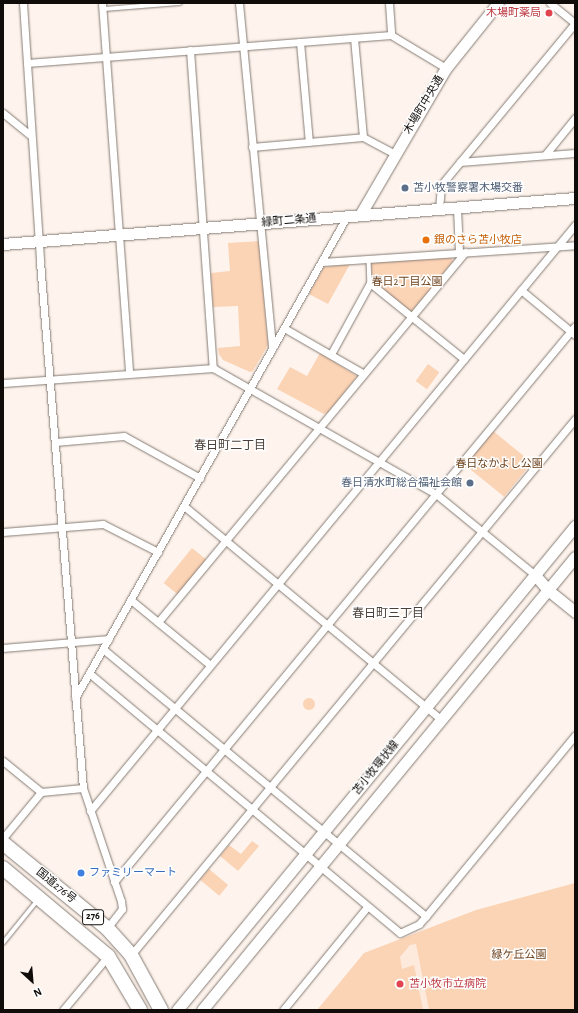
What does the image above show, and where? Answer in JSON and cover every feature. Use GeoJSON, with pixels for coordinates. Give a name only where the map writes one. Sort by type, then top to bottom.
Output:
{"type":"FeatureCollection","features":[{"type":"Feature","properties":{"kind":"highway","name":"国道276号"},"geometry":{"type":"LineString","coordinates":[[3,843],[107,928],[131,955],[161,1010]]}},
{"type":"Feature","properties":{"kind":"highway","name":"国道276号"},"geometry":{"type":"LineString","coordinates":[[3,868],[108,956],[140,1010]]}},
{"type":"Feature","properties":{"kind":"main road","name":"木場町中央通"},"geometry":{"type":"LineString","coordinates":[[360,215],[446,68],[498,3]]}},
{"type":"Feature","properties":{"kind":"main road","name":"緑町二条通"},"geometry":{"type":"LineString","coordinates":[[3,244],[575,198]]}},
{"type":"Feature","properties":{"kind":"main road","name":"苫小牧環状線"},"geometry":{"type":"LineString","coordinates":[[177,1010],[575,526]]}},
{"type":"Feature","properties":{"kind":"main road","name":"苫小牧環状線"},"geometry":{"type":"LineString","coordinates":[[202,1010],[575,557]]}},
{"type":"Feature","properties":{"kind":"main road"},"geometry":{"type":"LineString","coordinates":[[535,575],[548,590],[575,612]]}},
{"type":"Feature","properties":{"kind":"street"},"geometry":{"type":"LineString","coordinates":[[23,3],[31,136],[83,788],[122,909],[107,928]]}},
{"type":"Feature","properties":{"kind":"street"},"geometry":{"type":"LineString","coordinates":[[239,3],[272,348]]}},
{"type":"Feature","properties":{"kind":"street"},"geometry":{"type":"LineString","coordinates":[[389,3],[392,35]]}},
{"type":"Feature","properties":{"kind":"street"},"geometry":{"type":"LineString","coordinates":[[439,209],[441,185],[575,23],[550,3]]}},
{"type":"Feature","properties":{"kind":"street"},"geometry":{"type":"LineString","coordinates":[[103,6],[129,373]]}},
{"type":"Feature","properties":{"kind":"street"},"geometry":{"type":"LineString","coordinates":[[27,63],[392,35],[446,68]]}},
{"type":"Feature","properties":{"kind":"street"},"geometry":{"type":"LineString","coordinates":[[354,38],[363,136]]}},
{"type":"Feature","properties":{"kind":"street"},"geometry":{"type":"LineString","coordinates":[[300,42],[309,142]]}},
{"type":"Feature","properties":{"kind":"street"},"geometry":{"type":"LineString","coordinates":[[190,50],[213,368]]}},
{"type":"Feature","properties":{"kind":"street"},"geometry":{"type":"LineString","coordinates":[[3,113],[31,136]]}},
{"type":"Feature","properties":{"kind":"street"},"geometry":{"type":"LineString","coordinates":[[545,155],[575,118]]}},
{"type":"Feature","properties":{"kind":"street"},"geometry":{"type":"LineString","coordinates":[[252,147],[363,136],[395,154]]}},
{"type":"Feature","properties":{"kind":"street"},"geometry":{"type":"LineString","coordinates":[[460,162],[575,152]]}},
{"type":"Feature","properties":{"kind":"street"},"geometry":{"type":"LineString","coordinates":[[158,622],[320,428],[412,316],[462,252],[457,208]]}},
{"type":"Feature","properties":{"kind":"street"},"geometry":{"type":"LineString","coordinates":[[75,698],[347,216]]}},
{"type":"Feature","properties":{"kind":"street"},"geometry":{"type":"LineString","coordinates":[[90,811],[575,225]]}},
{"type":"Feature","properties":{"kind":"street"},"geometry":{"type":"LineString","coordinates":[[322,262],[575,245]]}},
{"type":"Feature","properties":{"kind":"street"},"geometry":{"type":"LineString","coordinates":[[331,354],[370,283],[464,359]]}},
{"type":"Feature","properties":{"kind":"street"},"geometry":{"type":"LineString","coordinates":[[114,882],[327,624],[574,331],[521,290]]}},
{"type":"Feature","properties":{"kind":"street"},"geometry":{"type":"LineString","coordinates":[[284,328],[364,374]]}},
{"type":"Feature","properties":{"kind":"street"},"geometry":{"type":"LineString","coordinates":[[3,383],[213,368],[436,494],[535,575]]}},
{"type":"Feature","properties":{"kind":"street"},"geometry":{"type":"LineString","coordinates":[[131,955],[575,419]]}},
{"type":"Feature","properties":{"kind":"street"},"geometry":{"type":"LineString","coordinates":[[55,442],[124,436],[200,478]]}},
{"type":"Feature","properties":{"kind":"street"},"geometry":{"type":"LineString","coordinates":[[184,506],[442,719]]}},
{"type":"Feature","properties":{"kind":"street"},"geometry":{"type":"LineString","coordinates":[[3,532],[110,525],[158,552]]}},
{"type":"Feature","properties":{"kind":"street"},"geometry":{"type":"LineString","coordinates":[[131,600],[210,665]]}},
{"type":"Feature","properties":{"kind":"street"},"geometry":{"type":"LineString","coordinates":[[3,648],[109,639]]}},
{"type":"Feature","properties":{"kind":"street"},"geometry":{"type":"LineString","coordinates":[[103,649],[426,916]]}},
{"type":"Feature","properties":{"kind":"street"},"geometry":{"type":"LineString","coordinates":[[89,673],[367,907],[400,933],[419,924],[575,734]]}},
{"type":"Feature","properties":{"kind":"street"},"geometry":{"type":"LineString","coordinates":[[3,760],[41,792]]}},
{"type":"Feature","properties":{"kind":"street"},"geometry":{"type":"LineString","coordinates":[[3,838],[41,792],[83,788]]}},
{"type":"Feature","properties":{"kind":"street"},"geometry":{"type":"LineString","coordinates":[[283,1010],[367,907]]}},
{"type":"Feature","properties":{"kind":"street"},"geometry":{"type":"LineString","coordinates":[[64,1010],[108,956]]}},
{"type":"Feature","properties":{"kind":"lane"},"geometry":{"type":"LineString","coordinates":[[103,6],[180,3]]}},
{"type":"Feature","properties":{"kind":"lane"},"geometry":{"type":"LineString","coordinates":[[369,258],[370,283]]}},
{"type":"Feature","properties":{"kind":"lane"},"geometry":{"type":"LineString","coordinates":[[3,942],[39,898]]}},
{"type":"Feature","properties":{"kind":"shaded area","name":"苫小牧市立病院"},"geometry":{"type":"Polygon","coordinates":[[[416,944],[429,1010],[354,1010],[410,945],[416,944]]]}},
{"type":"Feature","properties":{"kind":"green space"},"geometry":{"type":"Polygon","coordinates":[[[259,241],[268,345],[253,371],[250,372],[223,360],[219,354],[218,348],[240,346],[238,306],[213,307],[211,273],[230,271],[228,243],[259,241]]]}},
{"type":"Feature","properties":{"kind":"green space","name":"春日2丁目公園"},"geometry":{"type":"Polygon","coordinates":[[[451,257],[453,261],[411,313],[373,283],[371,263],[451,257]]]}},
{"type":"Feature","properties":{"kind":"green space"},"geometry":{"type":"Polygon","coordinates":[[[350,264],[328,304],[309,294],[324,267],[350,264]]]}},
{"type":"Feature","properties":{"kind":"green space"},"geometry":{"type":"Polygon","coordinates":[[[320,353],[357,376],[328,413],[324,414],[277,389],[290,367],[307,376],[320,353]]]}},
{"type":"Feature","properties":{"kind":"green space"},"geometry":{"type":"Polygon","coordinates":[[[428,364],[439,372],[427,389],[416,381],[428,364]]]}},
{"type":"Feature","properties":{"kind":"green space","name":"春日なかよし公園"},"geometry":{"type":"Polygon","coordinates":[[[493,431],[532,462],[504,497],[465,465],[493,431]]]}},
{"type":"Feature","properties":{"kind":"green space"},"geometry":{"type":"Polygon","coordinates":[[[192,548],[207,560],[178,595],[164,583],[192,548]]]}},
{"type":"Feature","properties":{"kind":"green space"},"geometry":{"type":"Polygon","coordinates":[[[307,698],[311,698],[315,704],[311,710],[307,710],[303,706],[303,702],[307,698]]]}},
{"type":"Feature","properties":{"kind":"green space"},"geometry":{"type":"Polygon","coordinates":[[[252,841],[259,846],[238,871],[220,856],[229,845],[241,854],[252,841]]]}},
{"type":"Feature","properties":{"kind":"green space"},"geometry":{"type":"Polygon","coordinates":[[[209,869],[228,885],[219,896],[200,880],[209,869]]]}},
{"type":"Feature","properties":{"kind":"green space","name":"緑ケ丘公園"},"geometry":{"type":"Polygon","coordinates":[[[575,883],[575,1010],[429,1010],[416,944],[410,945],[400,957],[402,969],[414,965],[423,1010],[317,1010],[364,953],[476,910],[575,883]]]}},
{"type":"Feature","properties":{"kind":"place","name":"木場町薬局"},"geometry":{"type":"Point","coordinates":[549,13]}},
{"type":"Feature","properties":{"kind":"place","name":"苫小牧警察署木場交番"},"geometry":{"type":"Point","coordinates":[405,188]}},
{"type":"Feature","properties":{"kind":"place","name":"銀のさら苫小牧店"},"geometry":{"type":"Point","coordinates":[426,240]}},
{"type":"Feature","properties":{"kind":"place","name":"春日清水町総合福祉会館"},"geometry":{"type":"Point","coordinates":[470,483]}},
{"type":"Feature","properties":{"kind":"place","name":"ファミリーマート"},"geometry":{"type":"Point","coordinates":[81,873]}},
{"type":"Feature","properties":{"kind":"place","name":"苫小牧市立病院"},"geometry":{"type":"Point","coordinates":[400,984]}},
{"type":"Feature","properties":{"kind":"district","name":"春日町二丁目"},"geometry":{"type":"Point","coordinates":[230,446]}},
{"type":"Feature","properties":{"kind":"district","name":"春日町三丁目"},"geometry":{"type":"Point","coordinates":[388,614]}}]}
